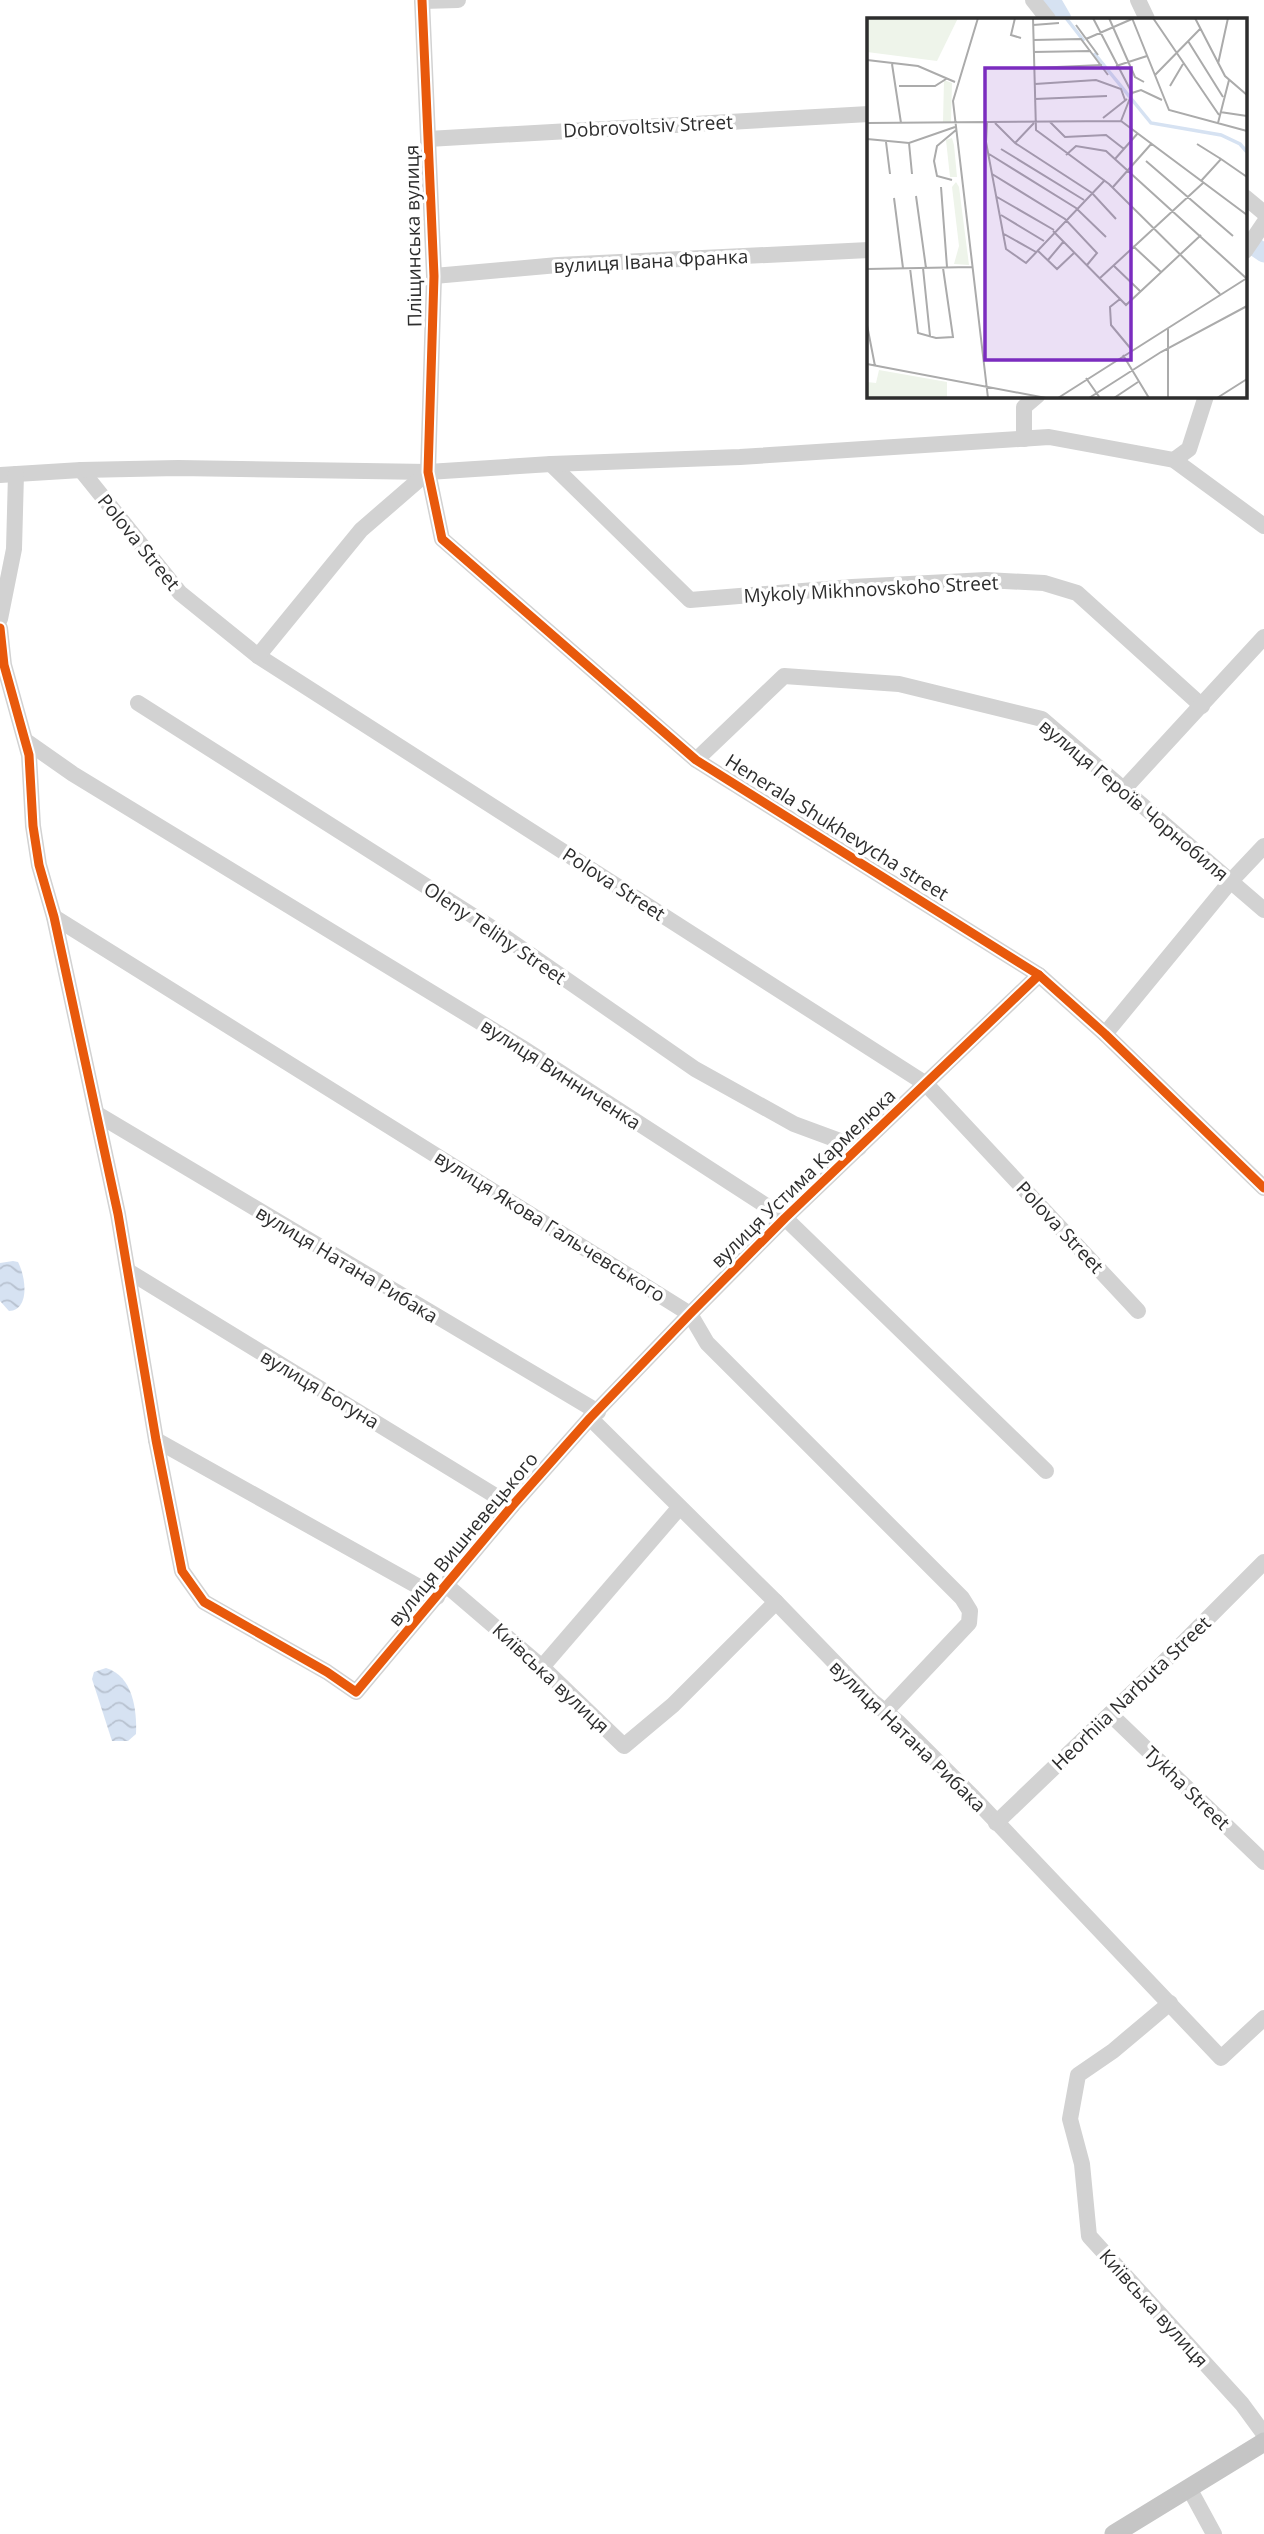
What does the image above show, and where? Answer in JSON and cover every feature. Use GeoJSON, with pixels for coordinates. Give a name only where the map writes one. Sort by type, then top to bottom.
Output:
{"type":"FeatureCollection","features":[{"type":"Feature","properties":{"kind":"main road"},"geometry":{"type":"LineString","coordinates":[[1114,2534],[1264,2442]]}},
{"type":"Feature","properties":{"kind":"street"},"geometry":{"type":"LineString","coordinates":[[422,1],[458,0]]}},
{"type":"Feature","properties":{"kind":"street"},"geometry":{"type":"LineString","coordinates":[[1033,0],[1047,18]]}},
{"type":"Feature","properties":{"kind":"street"},"geometry":{"type":"LineString","coordinates":[[1138,0],[1147,18]]}},
{"type":"Feature","properties":{"kind":"street","name":"Пліщинська вулиця"},"geometry":{"type":"LineString","coordinates":[[422,1],[434,276],[428,472]]}},
{"type":"Feature","properties":{"kind":"street","name":"Dobrovoltsiv Street"},"geometry":{"type":"LineString","coordinates":[[428,139],[867,114]]}},
{"type":"Feature","properties":{"kind":"street"},"geometry":{"type":"LineString","coordinates":[[1246,198],[1264,213]]}},
{"type":"Feature","properties":{"kind":"street"},"geometry":{"type":"LineString","coordinates":[[1246,250],[1260,229]]}},
{"type":"Feature","properties":{"kind":"street","name":"вулиця Івана Франка"},"geometry":{"type":"LineString","coordinates":[[434,276],[558,265],[867,250]]}},
{"type":"Feature","properties":{"kind":"street"},"geometry":{"type":"LineString","coordinates":[[1024,439],[1024,407],[1036,397]]}},
{"type":"Feature","properties":{"kind":"street"},"geometry":{"type":"LineString","coordinates":[[1174,460],[1189,449],[1206,397]]}},
{"type":"Feature","properties":{"kind":"street"},"geometry":{"type":"LineString","coordinates":[[0,619],[14,549],[8,474],[178,468],[428,472],[740,457],[1049,437],[1174,460],[1264,526]]}},
{"type":"Feature","properties":{"kind":"street","name":"Mykoly Mikhnovskoho Street"},"geometry":{"type":"LineString","coordinates":[[551,464],[690,600],[852,587],[960,582],[1044,583],[1077,593],[1202,706]]}},
{"type":"Feature","properties":{"kind":"street","name":"Polova Street"},"geometry":{"type":"LineString","coordinates":[[81,470],[180,593],[258,656],[926,1084],[1138,1311]]}},
{"type":"Feature","properties":{"kind":"street"},"geometry":{"type":"LineString","coordinates":[[258,656],[361,530],[428,472]]}},
{"type":"Feature","properties":{"kind":"street","name":"Henerala Shukhevycha street"},"geometry":{"type":"LineString","coordinates":[[428,472],[442,538],[696,760],[1039,975],[1105,1034],[1264,1188]]}},
{"type":"Feature","properties":{"kind":"street"},"geometry":{"type":"LineString","coordinates":[[0,628],[4,665],[31,767],[36,852],[54,917],[97,1114],[128,1271],[156,1440]]}},
{"type":"Feature","properties":{"kind":"street"},"geometry":{"type":"LineString","coordinates":[[1123,790],[1264,636]]}},
{"type":"Feature","properties":{"kind":"street","name":"вулиця Героїв Чорнобиля"},"geometry":{"type":"LineString","coordinates":[[696,760],[784,676],[899,684],[1042,719],[1264,910]]}},
{"type":"Feature","properties":{"kind":"street","name":"Oleny Telihy Street"},"geometry":{"type":"LineString","coordinates":[[138,703],[489,926],[695,1069],[794,1124],[859,1148]]}},
{"type":"Feature","properties":{"kind":"street","name":"вулиця Винниченка"},"geometry":{"type":"LineString","coordinates":[[26,741],[73,774],[521,1047],[785,1218],[1046,1471]]}},
{"type":"Feature","properties":{"kind":"street"},"geometry":{"type":"LineString","coordinates":[[1105,1034],[1230,882],[1264,846]]}},
{"type":"Feature","properties":{"kind":"street","name":"вулиця Якова Гальчевського"},"geometry":{"type":"LineString","coordinates":[[54,917],[690,1314],[707,1343],[962,1598],[970,1611],[969,1623],[885,1713]]}},
{"type":"Feature","properties":{"kind":"street","name":"вулиця Устима Кармелюка"},"geometry":{"type":"LineString","coordinates":[[594,1415],[785,1218],[1039,975]]}},
{"type":"Feature","properties":{"kind":"street","name":"вулиця Натана Рибака"},"geometry":{"type":"LineString","coordinates":[[97,1114],[594,1415],[679,1508],[776,1602],[841,1671],[908,1731],[1222,2058],[1264,2018]]}},
{"type":"Feature","properties":{"kind":"street","name":"вулиця Богуна"},"geometry":{"type":"LineString","coordinates":[[128,1271],[512,1506]]}},
{"type":"Feature","properties":{"kind":"street","name":"вулиця Вишневецького"},"geometry":{"type":"LineString","coordinates":[[156,1440],[182,1571],[204,1602],[327,1672],[356,1692],[512,1506],[594,1415]]}},
{"type":"Feature","properties":{"kind":"street","name":"Київська вулиця"},"geometry":{"type":"LineString","coordinates":[[156,1440],[441,1591],[542,1667],[624,1746],[673,1705],[776,1602]]}},
{"type":"Feature","properties":{"kind":"street"},"geometry":{"type":"LineString","coordinates":[[542,1667],[679,1508]]}},
{"type":"Feature","properties":{"kind":"street","name":"Heorhiia Narbuta Street"},"geometry":{"type":"LineString","coordinates":[[996,1823],[1264,1562]]}},
{"type":"Feature","properties":{"kind":"street","name":"Tykha Street"},"geometry":{"type":"LineString","coordinates":[[1110,1714],[1264,1862]]}},
{"type":"Feature","properties":{"kind":"street","name":"Київська вулиця"},"geometry":{"type":"LineString","coordinates":[[1170,2003],[1113,2051],[1078,2075],[1070,2119],[1082,2164],[1088,2236],[1242,2404],[1264,2434]]}},
{"type":"Feature","properties":{"kind":"street"},"geometry":{"type":"LineString","coordinates":[[1189,2488],[1214,2534]]}},
{"type":"Feature","properties":{"kind":"water"},"geometry":{"type":"Polygon","coordinates":[[[18,1262],[21,1268],[24,1292],[20,1305],[9,1311],[0,1301],[0,1263],[18,1262]]]}},
{"type":"Feature","properties":{"kind":"water"},"geometry":{"type":"Polygon","coordinates":[[[106,1668],[122,1678],[132,1695],[136,1734],[128,1741],[112,1741],[92,1679],[94,1672],[106,1668]]]}},
{"type":"Feature","properties":{"kind":"waterway"},"geometry":{"type":"LineString","coordinates":[[1051,0],[1061,18]]}},
{"type":"Feature","properties":{"kind":"waterway"},"geometry":{"type":"LineString","coordinates":[[1246,241],[1264,253]]}},
{"type":"Feature","properties":{"kind":"cycle path"},"geometry":{"type":"LineString","coordinates":[[422,0],[434,276],[428,472],[442,539],[696,760],[1039,975],[1105,1034],[1264,1188]]}},
{"type":"Feature","properties":{"kind":"cycle path"},"geometry":{"type":"LineString","coordinates":[[0,628],[4,665],[29,755],[33,826],[39,865],[54,917],[118,1214],[156,1440],[182,1571],[204,1602],[327,1672],[356,1692],[512,1506],[590,1418],[785,1218],[1039,975]]}}]}
